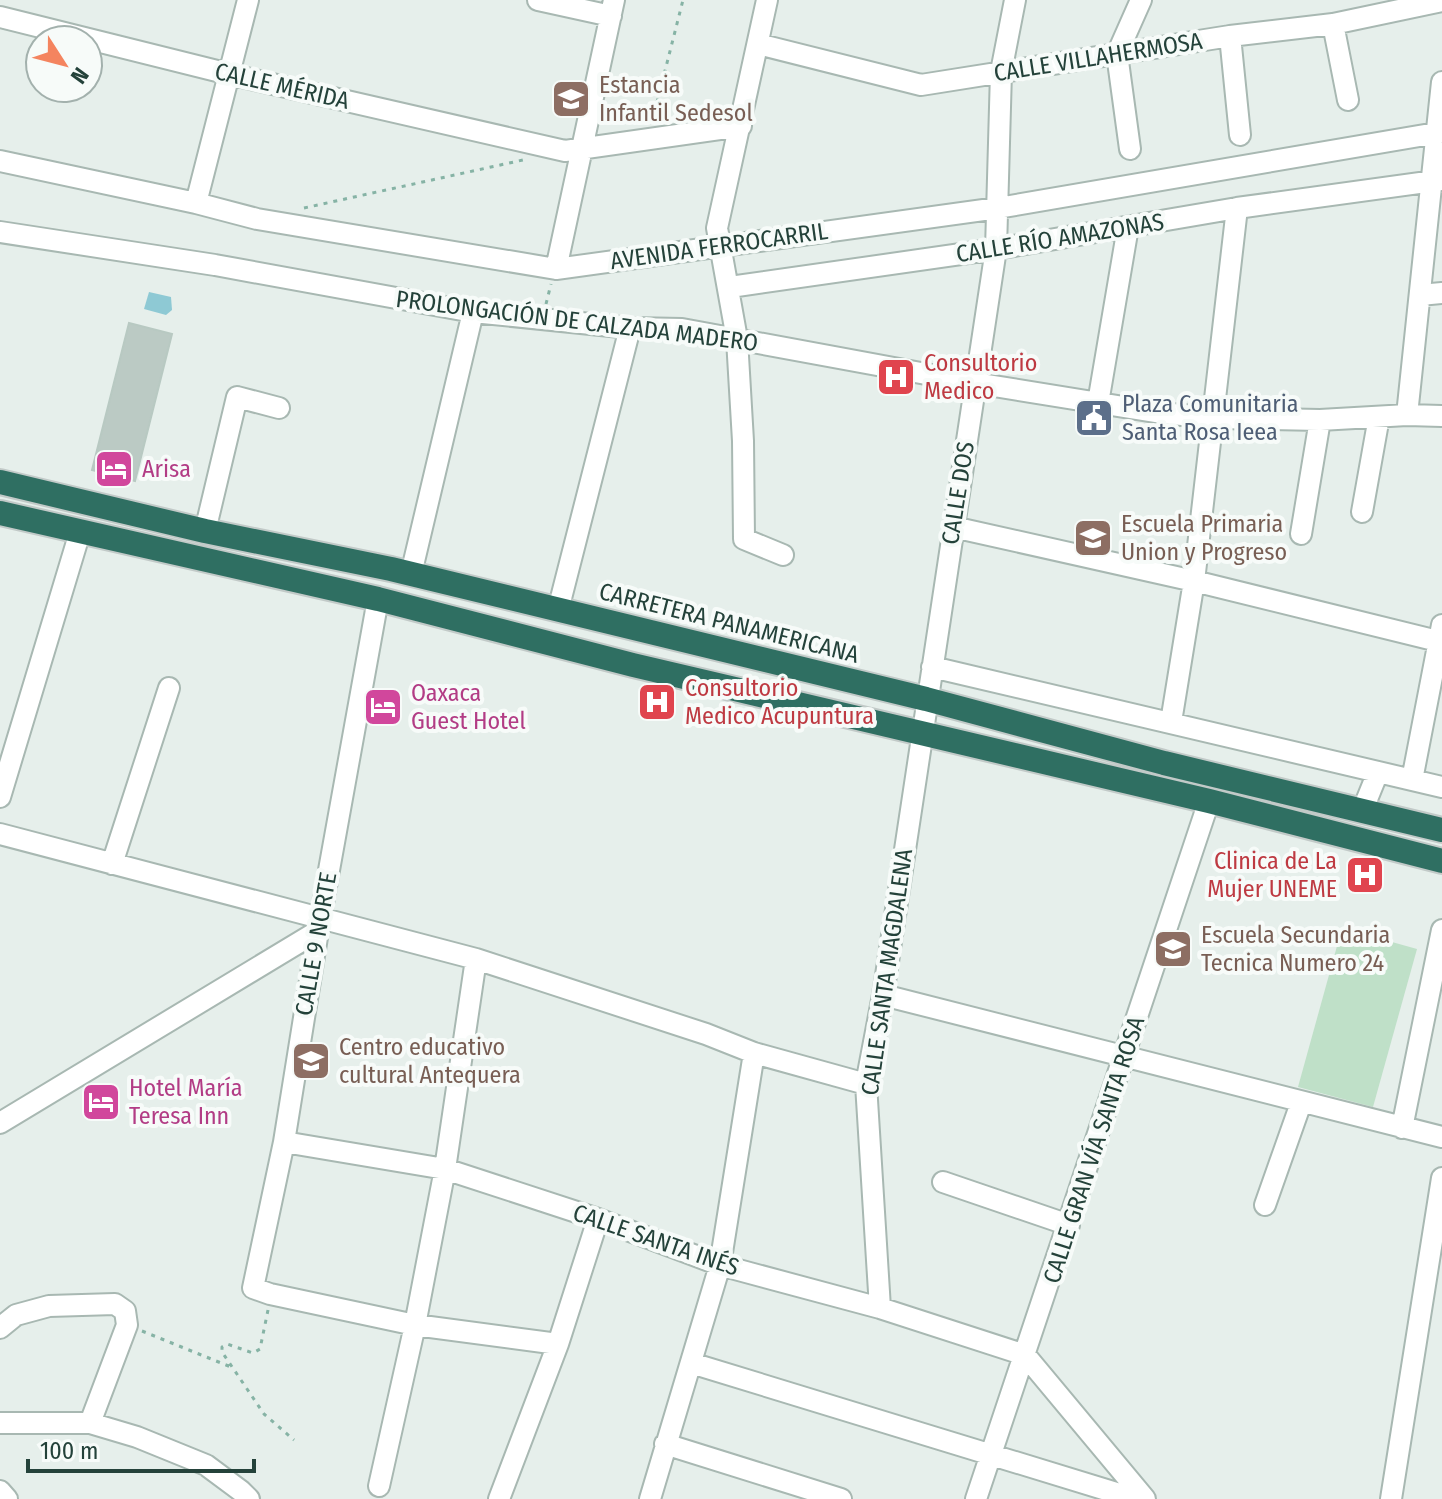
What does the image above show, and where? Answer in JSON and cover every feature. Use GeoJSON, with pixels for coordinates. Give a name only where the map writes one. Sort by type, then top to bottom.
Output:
{"type":"FeatureCollection","features":[{"type":"Feature","properties":{"kind":"highway","name":"CARRETERA PANAMERICANA"},"geometry":{"type":"LineString","coordinates":[[0,482],[205,531],[411,574],[926,699],[1164,763],[1442,830]]}},
{"type":"Feature","properties":{"kind":"highway"},"geometry":{"type":"LineString","coordinates":[[0,513],[378,599],[633,665],[1209,801],[1442,861]]}},
{"type":"Feature","properties":{"kind":"street"},"geometry":{"type":"LineString","coordinates":[[196,203],[248,0]]}},
{"type":"Feature","properties":{"kind":"street"},"geometry":{"type":"LineString","coordinates":[[538,0],[612,8],[574,150],[556,269]]}},
{"type":"Feature","properties":{"kind":"street"},"geometry":{"type":"LineString","coordinates":[[767,0],[717,228],[737,339],[743,441],[744,539],[783,555]]}},
{"type":"Feature","properties":{"kind":"street","name":"CALLE DOS"},"geometry":{"type":"LineString","coordinates":[[926,699],[996,249],[1001,72],[1015,0]]}},
{"type":"Feature","properties":{"kind":"street"},"geometry":{"type":"LineString","coordinates":[[1130,149],[1117,54],[1141,0]]}},
{"type":"Feature","properties":{"kind":"street","name":"CALLE VILLAHERMOSA"},"geometry":{"type":"LineString","coordinates":[[758,44],[921,85],[1230,36],[1333,24],[1442,1]]}},
{"type":"Feature","properties":{"kind":"street","name":"CALLE MÉRIDA"},"geometry":{"type":"LineString","coordinates":[[0,17],[229,74],[574,150]]}},
{"type":"Feature","properties":{"kind":"street"},"geometry":{"type":"LineString","coordinates":[[1333,24],[1348,100]]}},
{"type":"Feature","properties":{"kind":"street"},"geometry":{"type":"LineString","coordinates":[[1230,36],[1240,135]]}},
{"type":"Feature","properties":{"kind":"street"},"geometry":{"type":"LineString","coordinates":[[1407,415],[1436,181],[1442,82]]}},
{"type":"Feature","properties":{"kind":"street"},"geometry":{"type":"LineString","coordinates":[[574,150],[741,126]]}},
{"type":"Feature","properties":{"kind":"street","name":"AVENIDA FERROCARRIL"},"geometry":{"type":"LineString","coordinates":[[0,161],[257,219],[556,269],[998,208],[1439,132]]}},
{"type":"Feature","properties":{"kind":"street","name":"CALLE RÍO AMAZONAS"},"geometry":{"type":"LineString","coordinates":[[730,287],[996,249],[1237,208],[1436,181]]}},
{"type":"Feature","properties":{"kind":"street"},"geometry":{"type":"LineString","coordinates":[[1171,722],[1194,581],[1237,208]]}},
{"type":"Feature","properties":{"kind":"street"},"geometry":{"type":"LineString","coordinates":[[1098,403],[1128,227]]}},
{"type":"Feature","properties":{"kind":"street","name":"PROLONGACIÓN DE CALZADA MADERO"},"geometry":{"type":"LineString","coordinates":[[0,232],[215,265],[473,312],[630,328],[682,329],[975,383],[1214,418],[1320,420],[1442,416]]}},
{"type":"Feature","properties":{"kind":"street"},"geometry":{"type":"LineString","coordinates":[[1420,295],[1442,293]]}},
{"type":"Feature","properties":{"kind":"street"},"geometry":{"type":"LineString","coordinates":[[411,574],[473,312]]}},
{"type":"Feature","properties":{"kind":"street"},"geometry":{"type":"LineString","coordinates":[[558,610],[630,328]]}},
{"type":"Feature","properties":{"kind":"street"},"geometry":{"type":"LineString","coordinates":[[205,531],[237,397],[279,408]]}},
{"type":"Feature","properties":{"kind":"street"},"geometry":{"type":"LineString","coordinates":[[1362,512],[1379,417]]}},
{"type":"Feature","properties":{"kind":"street"},"geometry":{"type":"LineString","coordinates":[[1301,534],[1320,420]]}},
{"type":"Feature","properties":{"kind":"street"},"geometry":{"type":"LineString","coordinates":[[953,527],[1441,636],[1412,780]]}},
{"type":"Feature","properties":{"kind":"street"},"geometry":{"type":"LineString","coordinates":[[0,797],[80,532]]}},
{"type":"Feature","properties":{"kind":"street","name":"CALLE 9 NORTE"},"geometry":{"type":"LineString","coordinates":[[261,1291],[319,924],[378,599]]}},
{"type":"Feature","properties":{"kind":"street"},"geometry":{"type":"LineString","coordinates":[[932,667],[1442,787]]}},
{"type":"Feature","properties":{"kind":"street"},"geometry":{"type":"LineString","coordinates":[[112,864],[169,688]]}},
{"type":"Feature","properties":{"kind":"street","name":"CALLE SANTA MAGDALENA"},"geometry":{"type":"LineString","coordinates":[[880,1308],[866,1084],[883,995],[926,699]]}},
{"type":"Feature","properties":{"kind":"street"},"geometry":{"type":"LineString","coordinates":[[1363,809],[1378,772]]}},
{"type":"Feature","properties":{"kind":"street","name":"CALLE GRAN VÍA SANTA ROSA"},"geometry":{"type":"LineString","coordinates":[[976,1499],[1209,801]]}},
{"type":"Feature","properties":{"kind":"street"},"geometry":{"type":"LineString","coordinates":[[0,834],[319,924],[476,959],[706,1034],[754,1053],[866,1084]]}},
{"type":"Feature","properties":{"kind":"street"},"geometry":{"type":"LineString","coordinates":[[0,1123],[319,924]]}},
{"type":"Feature","properties":{"kind":"street"},"geometry":{"type":"LineString","coordinates":[[1402,1128],[1442,930]]}},
{"type":"Feature","properties":{"kind":"street"},"geometry":{"type":"LineString","coordinates":[[379,1486],[415,1325],[445,1169],[476,959]]}},
{"type":"Feature","properties":{"kind":"street"},"geometry":{"type":"LineString","coordinates":[[883,995],[1442,1137]]}},
{"type":"Feature","properties":{"kind":"street"},"geometry":{"type":"LineString","coordinates":[[650,1499],[720,1265],[754,1053]]}},
{"type":"Feature","properties":{"kind":"street"},"geometry":{"type":"LineString","coordinates":[[1265,1205],[1301,1103]]}},
{"type":"Feature","properties":{"kind":"street","name":"CALLE SANTA INÉS"},"geometry":{"type":"LineString","coordinates":[[284,1142],[445,1169],[598,1219],[720,1265],[880,1308],[1025,1355]]}},
{"type":"Feature","properties":{"kind":"street"},"geometry":{"type":"LineString","coordinates":[[1391,1499],[1442,1178]]}},
{"type":"Feature","properties":{"kind":"street"},"geometry":{"type":"LineString","coordinates":[[943,1182],[1069,1225]]}},
{"type":"Feature","properties":{"kind":"street"},"geometry":{"type":"LineString","coordinates":[[499,1499],[558,1344],[598,1219]]}},
{"type":"Feature","properties":{"kind":"street"},"geometry":{"type":"LineString","coordinates":[[261,1291],[415,1325],[558,1344]]}},
{"type":"Feature","properties":{"kind":"street"},"geometry":{"type":"LineString","coordinates":[[0,1328],[16,1315],[49,1306],[115,1304],[125,1311],[127,1325],[90,1423]]}},
{"type":"Feature","properties":{"kind":"street"},"geometry":{"type":"LineString","coordinates":[[1025,1355],[1145,1499]]}},
{"type":"Feature","properties":{"kind":"street"},"geometry":{"type":"LineString","coordinates":[[691,1363],[1136,1499]]}},
{"type":"Feature","properties":{"kind":"street"},"geometry":{"type":"LineString","coordinates":[[0,1423],[90,1423],[137,1437],[206,1465],[249,1499]]}},
{"type":"Feature","properties":{"kind":"street"},"geometry":{"type":"LineString","coordinates":[[665,1444],[841,1499]]}},
{"type":"Feature","properties":{"kind":"street"},"geometry":{"type":"LineString","coordinates":[[0,1491],[7,1499]]}},
{"type":"Feature","properties":{"kind":"path"},"geometry":{"type":"LineString","coordinates":[[648,137],[683,0]]}},
{"type":"Feature","properties":{"kind":"path"},"geometry":{"type":"LineString","coordinates":[[303,209],[534,158]]}},
{"type":"Feature","properties":{"kind":"path"},"geometry":{"type":"LineString","coordinates":[[541,319],[556,269]]}},
{"type":"Feature","properties":{"kind":"path"},"geometry":{"type":"LineString","coordinates":[[261,1291],[260,1349],[253,1353],[227,1344],[222,1347],[222,1352],[264,1414],[294,1440]]}},
{"type":"Feature","properties":{"kind":"path"},"geometry":{"type":"LineString","coordinates":[[127,1325],[235,1369]]}},
{"type":"Feature","properties":{"kind":"green space"},"geometry":{"type":"Polygon","coordinates":[[[1342,928],[1417,949],[1373,1107],[1298,1087],[1342,928]]]}},
{"type":"Feature","properties":{"kind":"water"},"geometry":{"type":"Polygon","coordinates":[[[149,292],[171,297],[172,310],[166,315],[144,309],[149,292]]]}},
{"type":"Feature","properties":{"kind":"building"},"geometry":{"type":"Polygon","coordinates":[[[129,323],[172,334],[135,481],[92,470],[129,323]]]}},
{"type":"Feature","properties":{"kind":"place","name":"Estancia Infantil Sedesol"},"geometry":{"type":"Point","coordinates":[571,99]}},
{"type":"Feature","properties":{"kind":"place","name":"Consultorio Medico"},"geometry":{"type":"Point","coordinates":[896,377]}},
{"type":"Feature","properties":{"kind":"place","name":"Plaza Comunitaria Santa Rosa Ieea"},"geometry":{"type":"Point","coordinates":[1094,418]}},
{"type":"Feature","properties":{"kind":"place","name":"Arisa"},"geometry":{"type":"Point","coordinates":[114,469]}},
{"type":"Feature","properties":{"kind":"place","name":"Escuela Primaria Union y Progreso"},"geometry":{"type":"Point","coordinates":[1093,538]}},
{"type":"Feature","properties":{"kind":"place","name":"Consultorio Medico Acupuntura"},"geometry":{"type":"Point","coordinates":[657,702]}},
{"type":"Feature","properties":{"kind":"place","name":"Oaxaca Guest Hotel"},"geometry":{"type":"Point","coordinates":[383,707]}},
{"type":"Feature","properties":{"kind":"place","name":"Clinica de La Mujer UNEME"},"geometry":{"type":"Point","coordinates":[1365,875]}},
{"type":"Feature","properties":{"kind":"place","name":"Escuela Secundaria Tecnica Numero 24"},"geometry":{"type":"Point","coordinates":[1173,949]}},
{"type":"Feature","properties":{"kind":"place","name":"Centro educativo cultural Antequera"},"geometry":{"type":"Point","coordinates":[311,1061]}},
{"type":"Feature","properties":{"kind":"place","name":"Hotel María Teresa Inn"},"geometry":{"type":"Point","coordinates":[101,1102]}}]}
